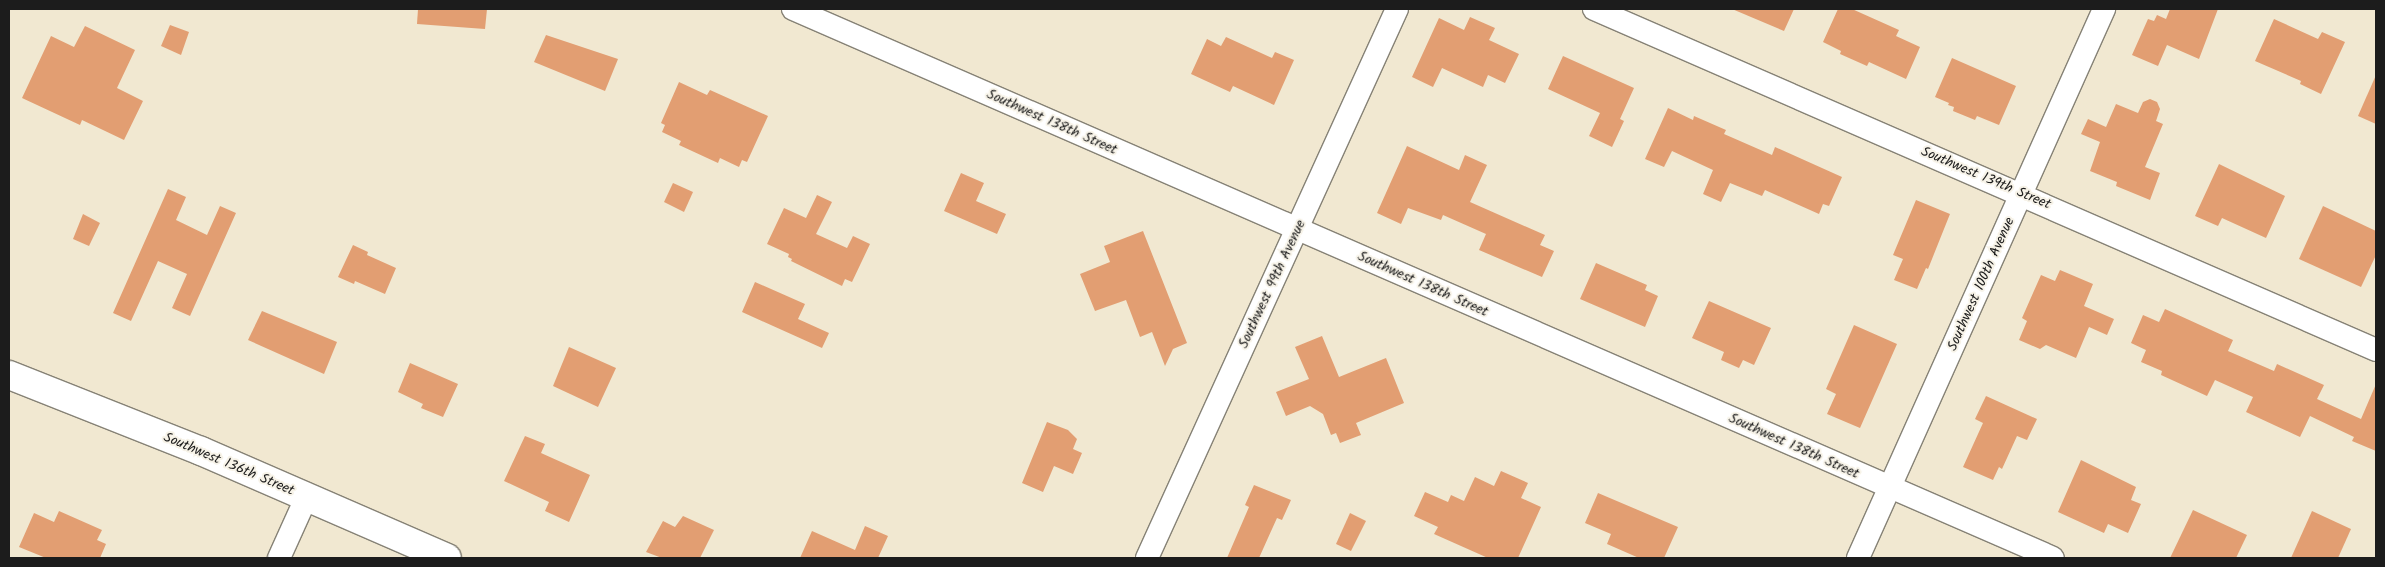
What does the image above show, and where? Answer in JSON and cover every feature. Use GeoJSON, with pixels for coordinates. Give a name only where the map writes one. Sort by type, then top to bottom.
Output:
{"type":"FeatureCollection","features":[{"type":"Feature","properties":{"kind":"street","name":"Southwest 138th Street"},"geometry":{"type":"LineString","coordinates":[[793,9],[2054,558]]}},
{"type":"Feature","properties":{"kind":"street","name":"Southwest 99th Avenue"},"geometry":{"type":"LineString","coordinates":[[1147,558],[1397,9]]}},
{"type":"Feature","properties":{"kind":"street","name":"Southwest 139th Street"},"geometry":{"type":"LineString","coordinates":[[1594,9],[2376,350]]}},
{"type":"Feature","properties":{"kind":"street","name":"Southwest 100th Avenue"},"geometry":{"type":"LineString","coordinates":[[1858,558],[2104,9]]}},
{"type":"Feature","properties":{"kind":"street","name":"Southwest 136th Street"},"geometry":{"type":"LineString","coordinates":[[9,375],[175,440],[447,558]]}},
{"type":"Feature","properties":{"kind":"street"},"geometry":{"type":"LineString","coordinates":[[279,558],[307,496]]}},
{"type":"Feature","properties":{"kind":"building"},"geometry":{"type":"Polygon","coordinates":[[[418,9],[487,9],[485,29],[417,24],[418,9]]]}},
{"type":"Feature","properties":{"kind":"building"},"geometry":{"type":"Polygon","coordinates":[[[1732,9],[1794,9],[1784,31],[1732,9]]]}},
{"type":"Feature","properties":{"kind":"building"},"geometry":{"type":"Polygon","coordinates":[[[1838,9],[1852,9],[1899,30],[1896,36],[1920,47],[1906,79],[1869,62],[1867,66],[1840,54],[1841,51],[1823,42],[1838,9]]]}},
{"type":"Feature","properties":{"kind":"building"},"geometry":{"type":"Polygon","coordinates":[[[2170,9],[2218,9],[2199,59],[2167,45],[2158,66],[2132,55],[2148,19],[2154,21],[2157,15],[2166,19],[2170,9]]]}},
{"type":"Feature","properties":{"kind":"building"},"geometry":{"type":"Polygon","coordinates":[[[1470,17],[1495,28],[1489,40],[1519,54],[1505,83],[1488,75],[1483,87],[1442,68],[1433,87],[1412,77],[1439,18],[1464,30],[1470,17]]]}},
{"type":"Feature","properties":{"kind":"building"},"geometry":{"type":"Polygon","coordinates":[[[2274,19],[2318,39],[2322,32],[2345,42],[2321,94],[2300,84],[2301,81],[2255,61],[2274,19]]]}},
{"type":"Feature","properties":{"kind":"building"},"geometry":{"type":"Polygon","coordinates":[[[170,25],[189,32],[181,55],[161,46],[170,25]]]}},
{"type":"Feature","properties":{"kind":"building"},"geometry":{"type":"Polygon","coordinates":[[[85,26],[135,50],[117,88],[143,101],[124,140],[82,120],[80,125],[22,98],[51,36],[74,47],[85,26]]]}},
{"type":"Feature","properties":{"kind":"building"},"geometry":{"type":"Polygon","coordinates":[[[546,35],[618,59],[605,91],[534,62],[546,35]]]}},
{"type":"Feature","properties":{"kind":"building"},"geometry":{"type":"Polygon","coordinates":[[[1226,37],[1272,58],[1275,52],[1294,60],[1274,105],[1233,86],[1230,92],[1191,74],[1207,39],[1221,46],[1226,37]]]}},
{"type":"Feature","properties":{"kind":"building"},"geometry":{"type":"Polygon","coordinates":[[[1563,56],[1634,88],[1620,119],[1624,121],[1612,147],[1589,136],[1600,113],[1548,89],[1563,56]]]}},
{"type":"Feature","properties":{"kind":"building"},"geometry":{"type":"Polygon","coordinates":[[[1952,58],[2016,86],[1999,125],[1977,116],[1975,120],[1953,111],[1954,107],[1948,105],[1949,103],[1935,97],[1952,58]]]}},
{"type":"Feature","properties":{"kind":"building"},"geometry":{"type":"Polygon","coordinates":[[[2376,75],[2376,124],[2358,116],[2376,75]]]}},
{"type":"Feature","properties":{"kind":"building"},"geometry":{"type":"Polygon","coordinates":[[[679,82],[707,95],[710,90],[768,116],[747,162],[742,160],[739,167],[720,158],[718,163],[679,145],[681,141],[662,132],[665,125],[661,123],[679,82]]]}},
{"type":"Feature","properties":{"kind":"building"},"geometry":{"type":"Polygon","coordinates":[[[2150,99],[2157,102],[2160,109],[2156,121],[2163,124],[2145,167],[2160,173],[2150,200],[2116,186],[2117,182],[2090,171],[2100,142],[2081,134],[2088,119],[2106,127],[2116,104],[2138,113],[2143,102],[2150,99]]]}},
{"type":"Feature","properties":{"kind":"building"},"geometry":{"type":"Polygon","coordinates":[[[1668,108],[1693,120],[1694,116],[1726,130],[1724,134],[1772,155],[1775,147],[1842,177],[1829,206],[1823,204],[1819,214],[1765,190],[1762,196],[1730,183],[1721,202],[1703,194],[1713,170],[1672,151],[1664,167],[1645,159],[1668,108]]]}},
{"type":"Feature","properties":{"kind":"building"},"geometry":{"type":"Polygon","coordinates":[[[1407,146],[1459,170],[1465,155],[1487,165],[1470,202],[1545,235],[1540,245],[1554,251],[1542,277],[1479,250],[1486,234],[1443,215],[1441,220],[1408,208],[1401,224],[1377,213],[1407,146]]]}},
{"type":"Feature","properties":{"kind":"building"},"geometry":{"type":"Polygon","coordinates":[[[2219,164],[2285,196],[2266,238],[2222,218],[2218,226],[2195,216],[2219,164]]]}},
{"type":"Feature","properties":{"kind":"building"},"geometry":{"type":"Polygon","coordinates":[[[961,173],[984,183],[976,201],[1006,214],[997,234],[944,211],[961,173]]]}},
{"type":"Feature","properties":{"kind":"building"},"geometry":{"type":"Polygon","coordinates":[[[673,183],[693,192],[684,212],[664,202],[673,183]]]}},
{"type":"Feature","properties":{"kind":"building"},"geometry":{"type":"Polygon","coordinates":[[[168,189],[186,197],[176,220],[207,235],[220,206],[236,213],[190,316],[172,308],[187,274],[158,261],[131,321],[113,313],[168,189]]]}},
{"type":"Feature","properties":{"kind":"building"},"geometry":{"type":"Polygon","coordinates":[[[817,195],[832,202],[816,234],[847,248],[853,236],[870,244],[852,282],[845,279],[842,286],[791,261],[792,259],[788,257],[789,254],[767,244],[784,208],[806,218],[817,195]]]}},
{"type":"Feature","properties":{"kind":"building"},"geometry":{"type":"Polygon","coordinates":[[[1916,200],[1950,214],[1928,269],[1926,268],[1917,289],[1894,280],[1903,259],[1893,255],[1916,200]]]}},
{"type":"Feature","properties":{"kind":"building"},"geometry":{"type":"Polygon","coordinates":[[[2323,206],[2376,231],[2376,255],[2361,287],[2299,259],[2323,206]]]}},
{"type":"Feature","properties":{"kind":"building"},"geometry":{"type":"Polygon","coordinates":[[[83,214],[100,223],[89,246],[73,239],[83,214]]]}},
{"type":"Feature","properties":{"kind":"building"},"geometry":{"type":"Polygon","coordinates":[[[1143,231],[1187,343],[1173,349],[1165,366],[1152,332],[1140,337],[1126,300],[1095,311],[1080,274],[1110,262],[1104,246],[1143,231]]]}},
{"type":"Feature","properties":{"kind":"building"},"geometry":{"type":"Polygon","coordinates":[[[353,245],[368,252],[367,255],[396,268],[385,294],[355,281],[354,284],[338,277],[353,245]]]}},
{"type":"Feature","properties":{"kind":"building"},"geometry":{"type":"Polygon","coordinates":[[[1596,263],[1647,285],[1645,290],[1658,296],[1645,327],[1580,299],[1596,263]]]}},
{"type":"Feature","properties":{"kind":"building"},"geometry":{"type":"Polygon","coordinates":[[[2060,270],[2093,284],[2084,306],[2114,319],[2107,335],[2089,327],[2076,358],[2046,345],[2040,349],[2019,340],[2027,321],[2022,318],[2041,275],[2055,281],[2060,270]]]}},
{"type":"Feature","properties":{"kind":"building"},"geometry":{"type":"Polygon","coordinates":[[[755,282],[805,304],[798,319],[829,333],[822,348],[742,312],[755,282]]]}},
{"type":"Feature","properties":{"kind":"building"},"geometry":{"type":"Polygon","coordinates":[[[1709,301],[1771,328],[1754,365],[1743,360],[1739,368],[1721,360],[1724,352],[1692,338],[1709,301]]]}},
{"type":"Feature","properties":{"kind":"building"},"geometry":{"type":"Polygon","coordinates":[[[2165,309],[2233,340],[2228,351],[2274,371],[2277,364],[2324,385],[2317,399],[2361,419],[2376,384],[2376,451],[2352,441],[2354,437],[2310,416],[2300,437],[2246,412],[2253,397],[2215,380],[2207,396],[2161,375],[2162,371],[2141,362],[2146,350],[2131,343],[2143,315],[2159,322],[2165,309]]]}},
{"type":"Feature","properties":{"kind":"building"},"geometry":{"type":"Polygon","coordinates":[[[262,311],[337,342],[324,374],[248,340],[262,311]]]}},
{"type":"Feature","properties":{"kind":"building"},"geometry":{"type":"Polygon","coordinates":[[[1854,325],[1897,344],[1860,428],[1827,414],[1836,394],[1826,389],[1854,325]]]}},
{"type":"Feature","properties":{"kind":"building"},"geometry":{"type":"Polygon","coordinates":[[[1322,336],[1339,377],[1386,358],[1404,403],[1356,423],[1361,435],[1340,443],[1336,433],[1331,435],[1323,414],[1310,406],[1286,416],[1276,392],[1309,379],[1295,347],[1322,336]]]}},
{"type":"Feature","properties":{"kind":"building"},"geometry":{"type":"Polygon","coordinates":[[[569,347],[616,368],[598,407],[553,386],[569,347]]]}},
{"type":"Feature","properties":{"kind":"building"},"geometry":{"type":"Polygon","coordinates":[[[410,363],[458,384],[443,417],[421,408],[423,404],[398,392],[410,363]]]}},
{"type":"Feature","properties":{"kind":"building"},"geometry":{"type":"Polygon","coordinates":[[[1986,396],[2037,419],[2027,440],[2017,436],[2002,469],[1999,467],[1993,480],[1963,467],[1983,423],[1975,419],[1986,396]]]}},
{"type":"Feature","properties":{"kind":"building"},"geometry":{"type":"Polygon","coordinates":[[[1047,422],[1068,430],[1077,439],[1073,449],[1082,453],[1073,474],[1054,466],[1043,492],[1022,483],[1047,422]]]}},
{"type":"Feature","properties":{"kind":"building"},"geometry":{"type":"Polygon","coordinates":[[[525,436],[545,444],[541,453],[590,475],[569,522],[545,511],[549,502],[504,481],[525,436]]]}},
{"type":"Feature","properties":{"kind":"building"},"geometry":{"type":"Polygon","coordinates":[[[2081,460],[2136,487],[2131,500],[2141,504],[2128,533],[2108,524],[2104,533],[2058,512],[2081,460]]]}},
{"type":"Feature","properties":{"kind":"building"},"geometry":{"type":"Polygon","coordinates":[[[1501,471],[1528,483],[1521,498],[1541,507],[1518,558],[1488,558],[1434,534],[1438,527],[1414,516],[1425,492],[1448,502],[1451,495],[1464,501],[1475,477],[1494,486],[1501,471]]]}},
{"type":"Feature","properties":{"kind":"building"},"geometry":{"type":"Polygon","coordinates":[[[1254,485],[1291,500],[1282,520],[1277,518],[1259,558],[1227,558],[1249,507],[1245,505],[1254,485]]]}},
{"type":"Feature","properties":{"kind":"building"},"geometry":{"type":"Polygon","coordinates":[[[1598,493],[1678,527],[1664,558],[1639,558],[1607,544],[1611,534],[1585,523],[1598,493]]]}},
{"type":"Feature","properties":{"kind":"building"},"geometry":{"type":"Polygon","coordinates":[[[2193,510],[2247,535],[2236,558],[2170,558],[2193,510]]]}},
{"type":"Feature","properties":{"kind":"building"},"geometry":{"type":"Polygon","coordinates":[[[59,511],[102,530],[97,540],[106,544],[100,558],[46,558],[19,547],[34,513],[54,522],[59,511]]]}},
{"type":"Feature","properties":{"kind":"building"},"geometry":{"type":"Polygon","coordinates":[[[2312,511],[2351,529],[2338,558],[2291,558],[2312,511]]]}},
{"type":"Feature","properties":{"kind":"building"},"geometry":{"type":"Polygon","coordinates":[[[1350,513],[1366,521],[1351,551],[1336,544],[1350,513]]]}},
{"type":"Feature","properties":{"kind":"building"},"geometry":{"type":"Polygon","coordinates":[[[683,516],[714,530],[700,558],[662,558],[646,552],[663,521],[675,527],[683,516]]]}},
{"type":"Feature","properties":{"kind":"building"},"geometry":{"type":"Polygon","coordinates":[[[865,526],[888,536],[878,558],[800,558],[812,531],[855,550],[865,526]]]}}]}
